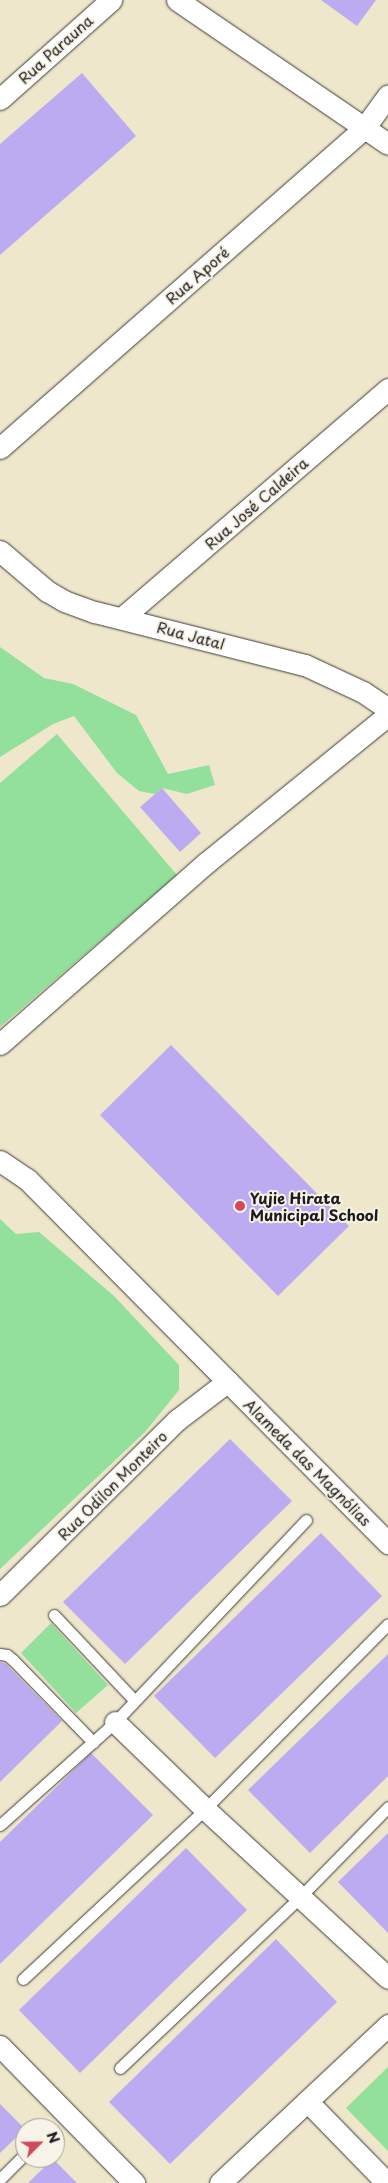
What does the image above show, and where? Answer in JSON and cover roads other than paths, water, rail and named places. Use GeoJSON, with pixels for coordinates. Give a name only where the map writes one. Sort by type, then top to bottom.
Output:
{"type":"FeatureCollection","features":[{"type":"Feature","properties":{"kind":"street","name":"Rua Parauna"},"geometry":{"type":"LineString","coordinates":[[0,99],[111,0]]}},
{"type":"Feature","properties":{"kind":"street"},"geometry":{"type":"LineString","coordinates":[[177,0],[388,144]]}},
{"type":"Feature","properties":{"kind":"street","name":"Rua Aporé"},"geometry":{"type":"LineString","coordinates":[[0,448],[365,127],[388,95]]}},
{"type":"Feature","properties":{"kind":"street","name":"Rua José Caldeira"},"geometry":{"type":"LineString","coordinates":[[123,617],[388,389]]}},
{"type":"Feature","properties":{"kind":"street","name":"Rua Jatal"},"geometry":{"type":"LineString","coordinates":[[0,552],[41,587],[64,601],[95,612],[123,617],[305,665],[363,692],[388,709]]}},
{"type":"Feature","properties":{"kind":"street"},"geometry":{"type":"LineString","coordinates":[[0,1044],[206,863],[388,714]]}},
{"type":"Feature","properties":{"kind":"street","name":"Alameda das Magnólias"},"geometry":{"type":"LineString","coordinates":[[0,1161],[26,1179],[388,1543]]}},
{"type":"Feature","properties":{"kind":"street","name":"Rua Odilon Monteiro"},"geometry":{"type":"LineString","coordinates":[[0,1595],[178,1420],[228,1382]]}},
{"type":"Feature","properties":{"kind":"street"},"geometry":{"type":"LineString","coordinates":[[115,1722],[205,1809],[388,1978]]}},
{"type":"Feature","properties":{"kind":"street"},"geometry":{"type":"LineString","coordinates":[[220,2183],[388,2025]]}},
{"type":"Feature","properties":{"kind":"street"},"geometry":{"type":"LineString","coordinates":[[0,2046],[134,2183]]}},
{"type":"Feature","properties":{"kind":"street"},"geometry":{"type":"LineString","coordinates":[[307,2101],[388,2183]]}},
{"type":"Feature","properties":{"kind":"lane"},"geometry":{"type":"LineString","coordinates":[[0,1825],[115,1722],[306,1520]]}},
{"type":"Feature","properties":{"kind":"lane"},"geometry":{"type":"LineString","coordinates":[[54,1615],[134,1700]]}},
{"type":"Feature","properties":{"kind":"lane"},"geometry":{"type":"LineString","coordinates":[[23,1979],[205,1809],[388,1624]]}},
{"type":"Feature","properties":{"kind":"lane"},"geometry":{"type":"LineString","coordinates":[[0,1654],[7,1655],[13,1660],[93,1742]]}},
{"type":"Feature","properties":{"kind":"lane"},"geometry":{"type":"LineString","coordinates":[[120,2068],[300,1897],[388,1807]]}},
{"type":"Feature","properties":{"kind":"lane"},"geometry":{"type":"LineString","coordinates":[[0,2179],[15,2165]]}},
{"type":"Feature","properties":{"kind":"place","name":"Yujie Hirata Municipal School"},"geometry":{"type":"Point","coordinates":[240,1206]}}]}
